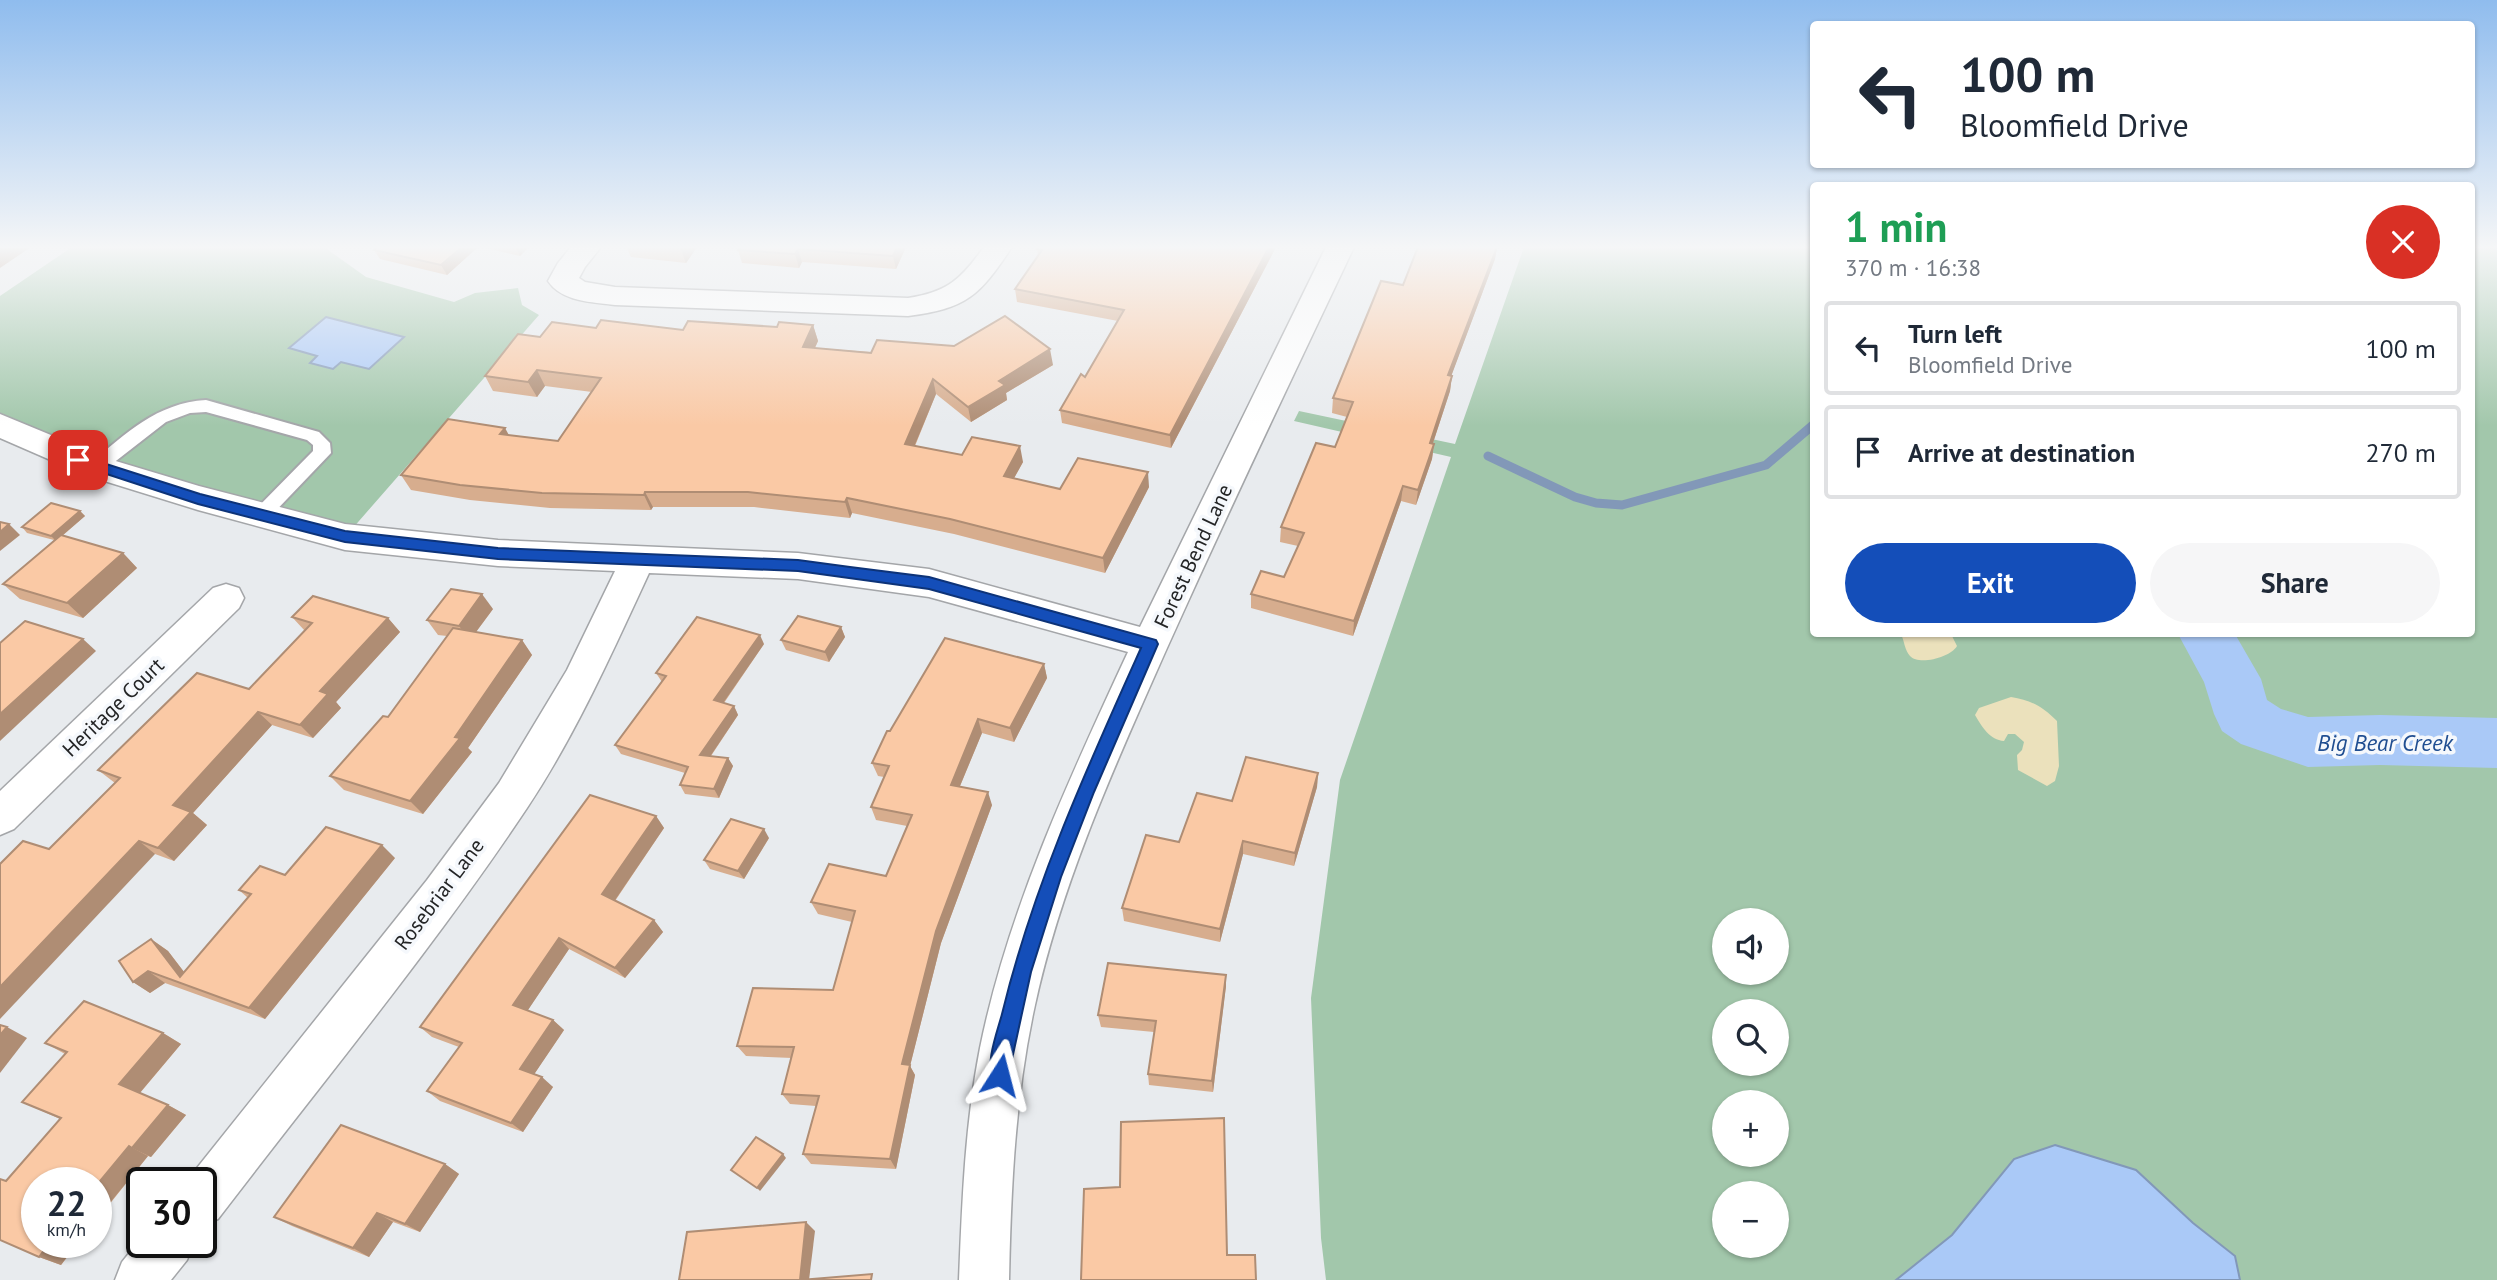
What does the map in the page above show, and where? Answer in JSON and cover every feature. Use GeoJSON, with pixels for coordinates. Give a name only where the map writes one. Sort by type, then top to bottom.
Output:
{"type":"FeatureCollection","features":[{"type":"Feature","properties":{"kind":"street","name":"Forest Bend Lane"},"geometry":{"type":"LineString","coordinates":[[984,1280],[993,1128],[1003,1048],[1022,972],[1052,877],[1085,792],[1150,644],[1311,307]]}},
{"type":"Feature","properties":{"kind":"street"},"geometry":{"type":"LineString","coordinates":[[0,425],[97,467],[260,516],[345,537],[498,554],[798,566],[929,583],[1150,644]]}},
{"type":"Feature","properties":{"kind":"street","name":"Rosebriar Lane"},"geometry":{"type":"LineString","coordinates":[[217,1181],[442,893],[513,795],[583,676],[637,561]]}},
{"type":"Feature","properties":{"kind":"street","name":"Heritage Court"},"geometry":{"type":"LineString","coordinates":[[0,817],[226,598]]}},
{"type":"Feature","properties":{"kind":"street"},"geometry":{"type":"LineString","coordinates":[[140,1280],[157,1258]]}},
{"type":"Feature","properties":{"kind":"lane"},"geometry":{"type":"LineString","coordinates":[[97,467],[155,419],[191,405],[206,406],[313,436],[321,443],[322,453],[260,516]]}},
{"type":"Feature","properties":{"kind":"green space"},"geometry":{"type":"Polygon","coordinates":[[[0,307],[525,307],[539,315],[345,537],[0,425],[0,307]]]}},
{"type":"Feature","properties":{"kind":"green space"},"geometry":{"type":"Polygon","coordinates":[[[1503,307],[1810,307],[1810,637],[2475,637],[2475,307],[2497,307],[2497,1280],[1326,1280],[1321,1238],[1311,998],[1340,780],[1451,457],[1294,421],[1299,411],[1455,444],[1503,307]]]}},
{"type":"Feature","properties":{"kind":"sand"},"geometry":{"type":"Polygon","coordinates":[[[1902,637],[1952,637],[1957,646],[1942,657],[1927,660],[1914,659],[1908,654],[1902,637]]]}},
{"type":"Feature","properties":{"kind":"sand"},"geometry":{"type":"Polygon","coordinates":[[[2011,697],[2036,705],[2057,721],[2059,766],[2055,781],[2047,786],[2018,770],[2017,755],[2024,742],[2015,734],[2008,734],[2004,741],[1995,738],[1975,715],[1979,708],[2011,697]]]}},
{"type":"Feature","properties":{"kind":"water"},"geometry":{"type":"Polygon","coordinates":[[[326,317],[404,337],[369,369],[341,362],[333,369],[310,363],[317,356],[289,348],[326,317]]]}},
{"type":"Feature","properties":{"kind":"water"},"geometry":{"type":"Polygon","coordinates":[[[2055,1145],[2136,1170],[2193,1223],[2235,1256],[2240,1280],[1896,1280],[1952,1235],[2014,1159],[2055,1145]]]}},
{"type":"Feature","properties":{"kind":"building"},"geometry":{"type":"Polygon","coordinates":[[[1107,307],[1238,307],[1170,435],[1060,410],[1081,374],[1085,377],[1124,310],[1107,307]]]}},
{"type":"Feature","properties":{"kind":"building"},"geometry":{"type":"Polygon","coordinates":[[[1370,307],[1474,307],[1448,375],[1452,376],[1430,443],[1434,444],[1418,490],[1403,486],[1354,621],[1251,594],[1261,571],[1284,577],[1304,533],[1281,527],[1316,443],[1335,447],[1353,402],[1333,398],[1370,307]]]}},
{"type":"Feature","properties":{"kind":"building"},"geometry":{"type":"Polygon","coordinates":[[[1005,316],[1050,349],[999,381],[1005,385],[968,407],[933,379],[905,444],[962,455],[972,437],[1020,446],[1004,476],[1060,489],[1078,458],[1148,472],[1103,558],[950,519],[847,498],[845,502],[748,492],[645,492],[644,495],[542,493],[460,485],[401,475],[448,419],[505,428],[500,434],[558,441],[601,378],[537,370],[528,382],[485,376],[518,334],[540,337],[552,322],[596,328],[601,320],[683,330],[688,321],[777,327],[779,322],[813,325],[803,347],[871,353],[877,340],[954,346],[1005,316]]]}},
{"type":"Feature","properties":{"kind":"building"},"geometry":{"type":"Polygon","coordinates":[[[51,503],[80,511],[51,536],[22,527],[51,503]]]}},
{"type":"Feature","properties":{"kind":"building"},"geometry":{"type":"Polygon","coordinates":[[[0,522],[9,524],[0,532],[0,522]]]}},
{"type":"Feature","properties":{"kind":"building"},"geometry":{"type":"Polygon","coordinates":[[[61,535],[123,553],[67,603],[3,584],[61,535]]]}},
{"type":"Feature","properties":{"kind":"building"},"geometry":{"type":"Polygon","coordinates":[[[451,589],[482,594],[459,626],[427,620],[451,589]]]}},
{"type":"Feature","properties":{"kind":"building"},"geometry":{"type":"Polygon","coordinates":[[[313,596],[388,618],[320,691],[328,694],[300,725],[258,712],[173,805],[191,812],[158,848],[139,841],[0,987],[0,864],[23,841],[49,849],[120,778],[98,770],[197,673],[249,689],[312,623],[292,617],[313,596]]]}},
{"type":"Feature","properties":{"kind":"building"},"geometry":{"type":"Polygon","coordinates":[[[798,616],[841,627],[825,652],[781,640],[798,616]]]}},
{"type":"Feature","properties":{"kind":"building"},"geometry":{"type":"Polygon","coordinates":[[[697,617],[760,635],[714,700],[734,706],[700,755],[728,758],[714,789],[680,785],[688,767],[615,745],[666,676],[656,673],[697,617]]]}},
{"type":"Feature","properties":{"kind":"building"},"geometry":{"type":"Polygon","coordinates":[[[25,621],[83,639],[0,714],[0,643],[25,621]]]}},
{"type":"Feature","properties":{"kind":"building"},"geometry":{"type":"Polygon","coordinates":[[[453,628],[522,640],[455,737],[460,738],[410,801],[330,776],[383,716],[388,717],[453,628]]]}},
{"type":"Feature","properties":{"kind":"building"},"geometry":{"type":"Polygon","coordinates":[[[945,638],[1044,664],[1010,728],[978,719],[951,785],[988,792],[936,931],[902,1064],[910,1065],[890,1159],[803,1154],[819,1096],[782,1094],[794,1047],[737,1046],[753,988],[833,990],[855,911],[811,902],[829,864],[886,876],[912,815],[871,807],[889,766],[872,763],[887,731],[890,731],[945,638]]]}},
{"type":"Feature","properties":{"kind":"building"},"geometry":{"type":"Polygon","coordinates":[[[1246,757],[1318,773],[1295,853],[1243,841],[1220,929],[1122,908],[1146,835],[1179,842],[1197,793],[1232,801],[1246,757]]]}},
{"type":"Feature","properties":{"kind":"building"},"geometry":{"type":"Polygon","coordinates":[[[590,795],[656,816],[602,894],[654,920],[615,968],[559,938],[513,1005],[553,1020],[520,1069],[542,1077],[511,1123],[427,1091],[462,1043],[420,1027],[590,795]]]}},
{"type":"Feature","properties":{"kind":"building"},"geometry":{"type":"Polygon","coordinates":[[[731,819],[764,829],[738,871],[704,860],[731,819]]]}},
{"type":"Feature","properties":{"kind":"building"},"geometry":{"type":"Polygon","coordinates":[[[326,827],[382,845],[249,1008],[148,971],[133,982],[119,961],[151,939],[180,977],[251,894],[239,890],[260,866],[285,875],[326,827]]]}},
{"type":"Feature","properties":{"kind":"building"},"geometry":{"type":"Polygon","coordinates":[[[1108,963],[1226,975],[1212,1081],[1148,1074],[1156,1021],[1098,1015],[1108,963]]]}},
{"type":"Feature","properties":{"kind":"building"},"geometry":{"type":"Polygon","coordinates":[[[84,1001],[163,1033],[119,1084],[168,1105],[132,1148],[129,1146],[112,1167],[21,1167],[21,1249],[0,1240],[0,1179],[6,1181],[61,1118],[22,1102],[67,1052],[45,1043],[84,1001]]]}},
{"type":"Feature","properties":{"kind":"building"},"geometry":{"type":"Polygon","coordinates":[[[0,1025],[7,1027],[0,1035],[0,1025]]]}},
{"type":"Feature","properties":{"kind":"building"},"geometry":{"type":"Polygon","coordinates":[[[1224,1118],[1227,1255],[1255,1255],[1256,1280],[1081,1280],[1084,1189],[1120,1187],[1121,1122],[1224,1118]]]}},
{"type":"Feature","properties":{"kind":"building"},"geometry":{"type":"Polygon","coordinates":[[[341,1125],[445,1164],[405,1224],[377,1213],[353,1248],[274,1217],[341,1125]]]}},
{"type":"Feature","properties":{"kind":"building"},"geometry":{"type":"Polygon","coordinates":[[[756,1137],[783,1154],[757,1188],[731,1170],[756,1137]]]}},
{"type":"Feature","properties":{"kind":"building"},"geometry":{"type":"Polygon","coordinates":[[[806,1222],[800,1280],[679,1280],[687,1232],[806,1222]]]}},
{"type":"Feature","properties":{"kind":"building"},"geometry":{"type":"Polygon","coordinates":[[[872,1274],[871,1280],[800,1280],[872,1274]]]}},
{"type":"Feature","properties":{"kind":"waterway"},"geometry":{"type":"LineString","coordinates":[[1488,456],[1575,497],[1596,503],[1622,505],[1766,465],[1810,428]]}},
{"type":"Feature","properties":{"kind":"waterway","name":"Big Bear Creek"},"geometry":{"type":"LineString","coordinates":[[2208,637],[2232,679],[2243,714],[2262,727],[2308,742],[2380,740],[2497,743]]}},
{"type":"Feature","properties":{"kind":"route"},"geometry":{"type":"LineString","coordinates":[[78,460],[198,498],[345,537],[498,554],[798,566],[929,583],[1150,644],[1085,792],[1052,877],[1022,972],[1003,1048],[1000,1075]]}}]}
